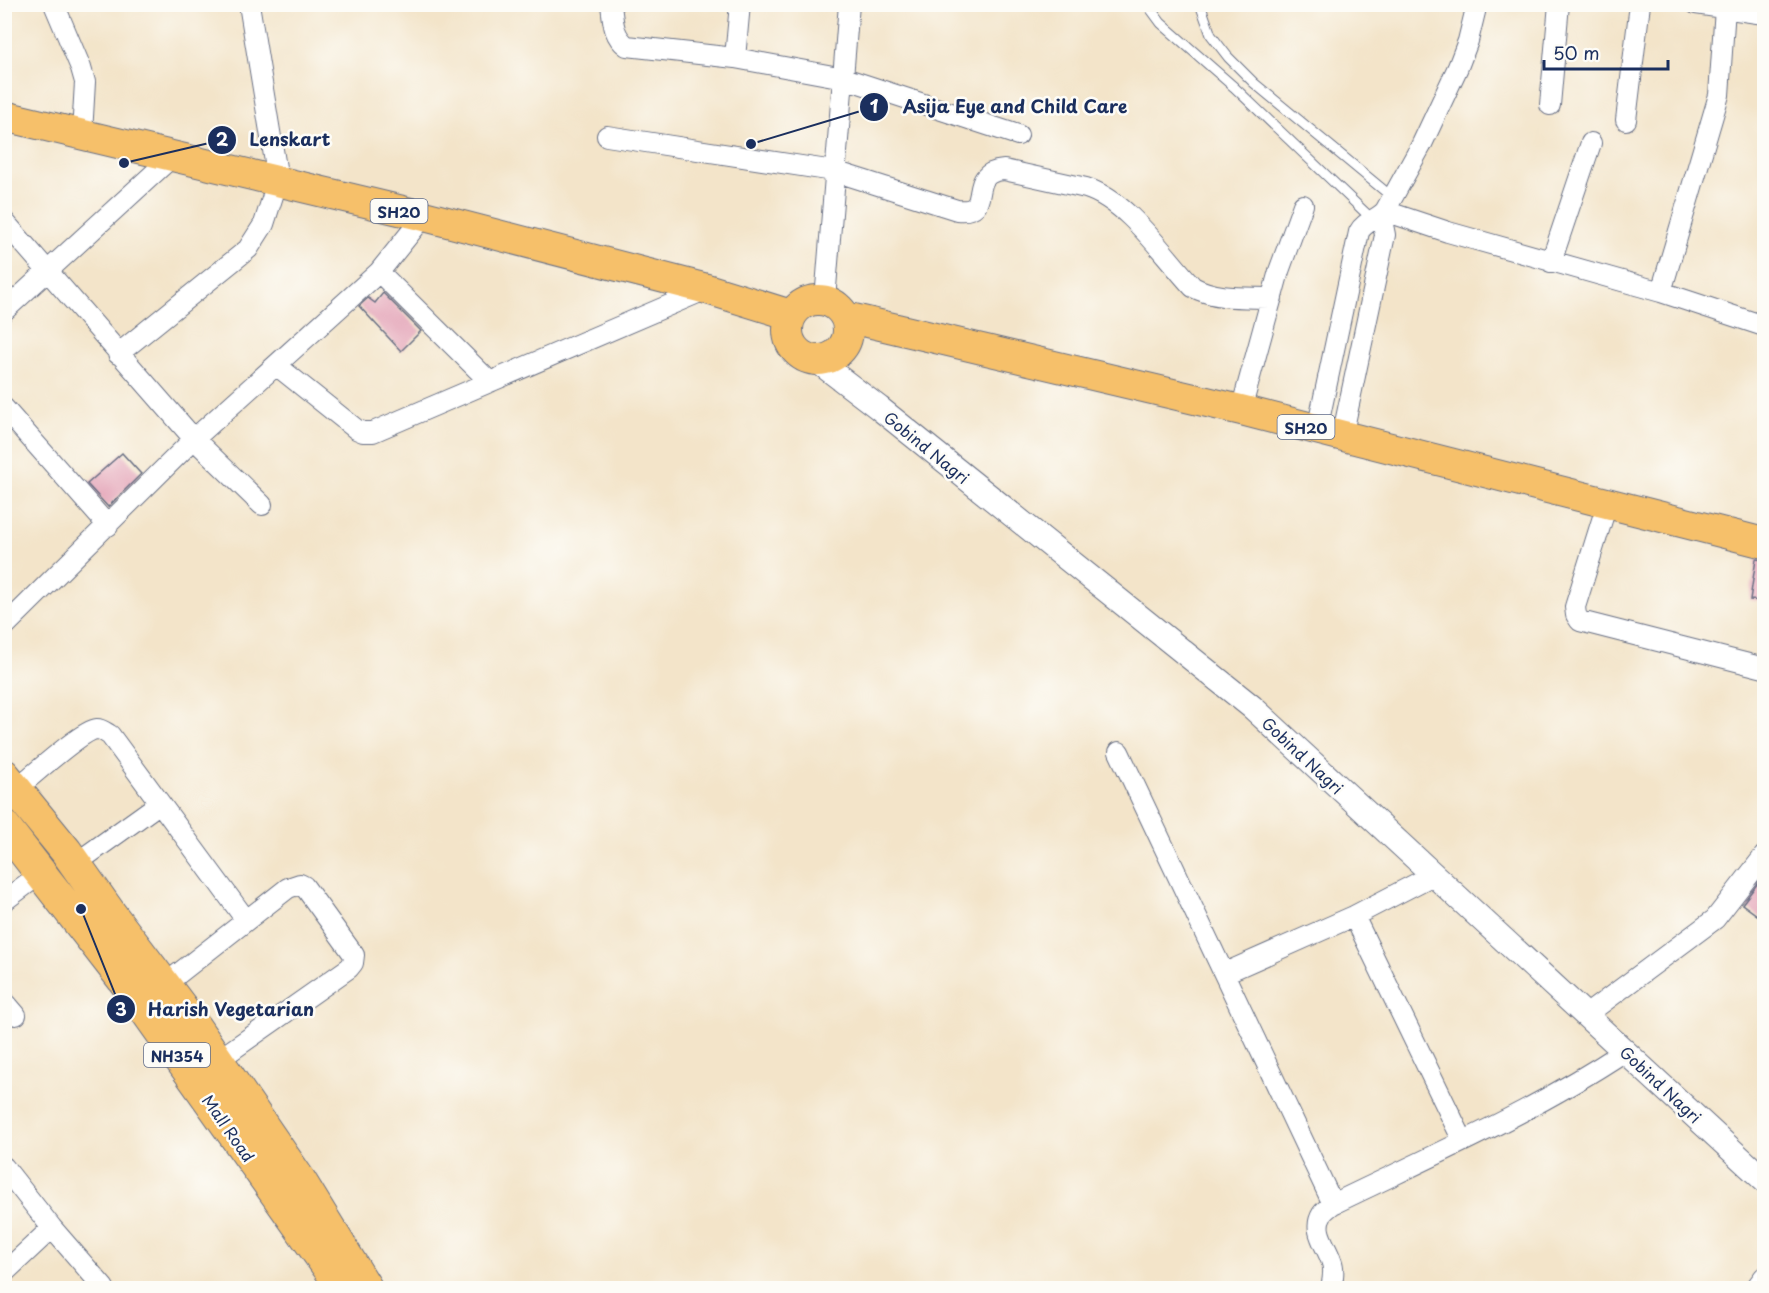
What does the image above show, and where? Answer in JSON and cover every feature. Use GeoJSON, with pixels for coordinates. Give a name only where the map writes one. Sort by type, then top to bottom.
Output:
{"type":"FeatureCollection","features":[{"type":"Feature","properties":{"kind":"highway"},"geometry":{"type":"LineString","coordinates":[[10,782],[75,864],[218,1060],[299,1179],[366,1288]]}},
{"type":"Feature","properties":{"kind":"highway","name":"Mall Road"},"geometry":{"type":"LineString","coordinates":[[4,826],[129,987],[343,1288]]}},
{"type":"Feature","properties":{"kind":"main road","name":"SH20"},"geometry":{"type":"LineString","coordinates":[[4,116],[424,216],[707,289],[791,315],[805,302],[814,300],[835,309],[1764,543]]}},
{"type":"Feature","properties":{"kind":"main road"},"geometry":{"type":"LineString","coordinates":[[791,315],[788,334],[791,344],[806,357],[816,360],[826,359],[843,347],[847,338],[848,328],[835,309]]}},
{"type":"Feature","properties":{"kind":"street"},"geometry":{"type":"LineString","coordinates":[[54,4],[85,82],[82,134]]}},
{"type":"Feature","properties":{"kind":"street"},"geometry":{"type":"LineString","coordinates":[[118,354],[248,249],[264,224],[278,180],[249,4]]}},
{"type":"Feature","properties":{"kind":"street"},"geometry":{"type":"LineString","coordinates":[[611,4],[615,30],[627,46],[735,58],[844,78],[1018,135]]}},
{"type":"Feature","properties":{"kind":"street"},"geometry":{"type":"LineString","coordinates":[[735,58],[740,4]]}},
{"type":"Feature","properties":{"kind":"street"},"geometry":{"type":"LineString","coordinates":[[835,309],[834,171],[849,4]]}},
{"type":"Feature","properties":{"kind":"street"},"geometry":{"type":"LineString","coordinates":[[1330,434],[1359,232],[1382,211],[1421,146],[1458,67],[1468,41],[1477,4]]}},
{"type":"Feature","properties":{"kind":"street"},"geometry":{"type":"LineString","coordinates":[[1550,105],[1559,4]]}},
{"type":"Feature","properties":{"kind":"street"},"geometry":{"type":"LineString","coordinates":[[1626,120],[1640,4]]}},
{"type":"Feature","properties":{"kind":"street"},"geometry":{"type":"LineString","coordinates":[[1696,4],[1764,14]]}},
{"type":"Feature","properties":{"kind":"street"},"geometry":{"type":"LineString","coordinates":[[1661,292],[1719,95],[1725,8]]}},
{"type":"Feature","properties":{"kind":"street"},"geometry":{"type":"LineString","coordinates":[[607,136],[834,171],[957,210],[969,211],[977,205],[983,178],[995,171],[1004,170],[1086,188],[1098,192],[1125,211],[1193,287],[1206,294],[1218,296],[1272,298]]}},
{"type":"Feature","properties":{"kind":"street"},"geometry":{"type":"LineString","coordinates":[[1551,262],[1591,142]]}},
{"type":"Feature","properties":{"kind":"street"},"geometry":{"type":"LineString","coordinates":[[4,311],[173,156]]}},
{"type":"Feature","properties":{"kind":"street"},"geometry":{"type":"LineString","coordinates":[[1241,410],[1272,298],[1303,205]]}},
{"type":"Feature","properties":{"kind":"street"},"geometry":{"type":"LineString","coordinates":[[1382,211],[1551,262],[1661,292],[1764,326]]}},
{"type":"Feature","properties":{"kind":"street"},"geometry":{"type":"LineString","coordinates":[[1330,434],[1385,235],[1382,211]]}},
{"type":"Feature","properties":{"kind":"street"},"geometry":{"type":"LineString","coordinates":[[7,619],[108,526],[194,439],[379,272],[424,216]]}},
{"type":"Feature","properties":{"kind":"street"},"geometry":{"type":"LineString","coordinates":[[4,221],[194,439],[262,505]]}},
{"type":"Feature","properties":{"kind":"street"},"geometry":{"type":"LineString","coordinates":[[379,272],[490,382]]}},
{"type":"Feature","properties":{"kind":"street"},"geometry":{"type":"LineString","coordinates":[[276,365],[356,429],[373,432],[707,289]]}},
{"type":"Feature","properties":{"kind":"street","name":"Gobind Nagri"},"geometry":{"type":"LineString","coordinates":[[816,360],[1252,707],[1764,1180]]}},
{"type":"Feature","properties":{"kind":"street"},"geometry":{"type":"LineString","coordinates":[[4,408],[108,526]]}},
{"type":"Feature","properties":{"kind":"street"},"geometry":{"type":"LineString","coordinates":[[1607,504],[1575,607],[1580,621],[1764,668]]}},
{"type":"Feature","properties":{"kind":"street"},"geometry":{"type":"LineString","coordinates":[[10,782],[97,729],[110,735],[246,920]]}},
{"type":"Feature","properties":{"kind":"street"},"geometry":{"type":"LineString","coordinates":[[1119,752],[1332,1204]]}},
{"type":"Feature","properties":{"kind":"street"},"geometry":{"type":"LineString","coordinates":[[75,864],[160,803]]}},
{"type":"Feature","properties":{"kind":"street"},"geometry":{"type":"LineString","coordinates":[[1586,1015],[1715,919],[1764,856]]}},
{"type":"Feature","properties":{"kind":"street"},"geometry":{"type":"LineString","coordinates":[[4,901],[40,874]]}},
{"type":"Feature","properties":{"kind":"street"},"geometry":{"type":"LineString","coordinates":[[1225,973],[1354,916],[1433,875]]}},
{"type":"Feature","properties":{"kind":"street"},"geometry":{"type":"LineString","coordinates":[[164,985],[288,888],[300,884],[304,886],[354,955],[349,968],[218,1060]]}},
{"type":"Feature","properties":{"kind":"street"},"geometry":{"type":"LineString","coordinates":[[1354,916],[1462,1142]]}},
{"type":"Feature","properties":{"kind":"street"},"geometry":{"type":"LineString","coordinates":[[1331,1288],[1334,1277],[1332,1261],[1318,1229],[1321,1215],[1332,1204],[1530,1109],[1580,1081],[1625,1051]]}},
{"type":"Feature","properties":{"kind":"street"},"geometry":{"type":"LineString","coordinates":[[4,1167],[52,1228],[104,1288]]}},
{"type":"Feature","properties":{"kind":"street"},"geometry":{"type":"LineString","coordinates":[[4,1273],[52,1228]]}},
{"type":"Feature","properties":{"kind":"street"},"geometry":{"type":"LineString","coordinates":[[1756,1288],[1764,1277]]}},
{"type":"Feature","properties":{"kind":"lane"},"geometry":{"type":"LineString","coordinates":[[1147,4],[1161,23],[1233,87],[1382,211]]}},
{"type":"Feature","properties":{"kind":"lane"},"geometry":{"type":"LineString","coordinates":[[1200,4],[1211,35],[1228,57],[1382,211]]}},
{"type":"Feature","properties":{"kind":"building"},"geometry":{"type":"Polygon","coordinates":[[[383,293],[421,331],[401,351],[359,306],[368,298],[375,303],[383,293]]]}},
{"type":"Feature","properties":{"kind":"building"},"geometry":{"type":"Polygon","coordinates":[[[122,453],[141,474],[108,507],[87,484],[122,453]]]}},
{"type":"Feature","properties":{"kind":"building"},"geometry":{"type":"Polygon","coordinates":[[[1756,559],[1764,560],[1764,601],[1750,600],[1756,559]]]}},
{"type":"Feature","properties":{"kind":"building"},"geometry":{"type":"Polygon","coordinates":[[[1764,875],[1764,920],[1742,904],[1764,875]]]}},
{"type":"Feature","properties":{"kind":"place","name":"Asija Eye and Child Care"},"geometry":{"type":"Point","coordinates":[751,144]}},
{"type":"Feature","properties":{"kind":"place","name":"Lenskart"},"geometry":{"type":"Point","coordinates":[124,163]}},
{"type":"Feature","properties":{"kind":"place","name":"Harish Vegetarian"},"geometry":{"type":"Point","coordinates":[81,909]}}]}
